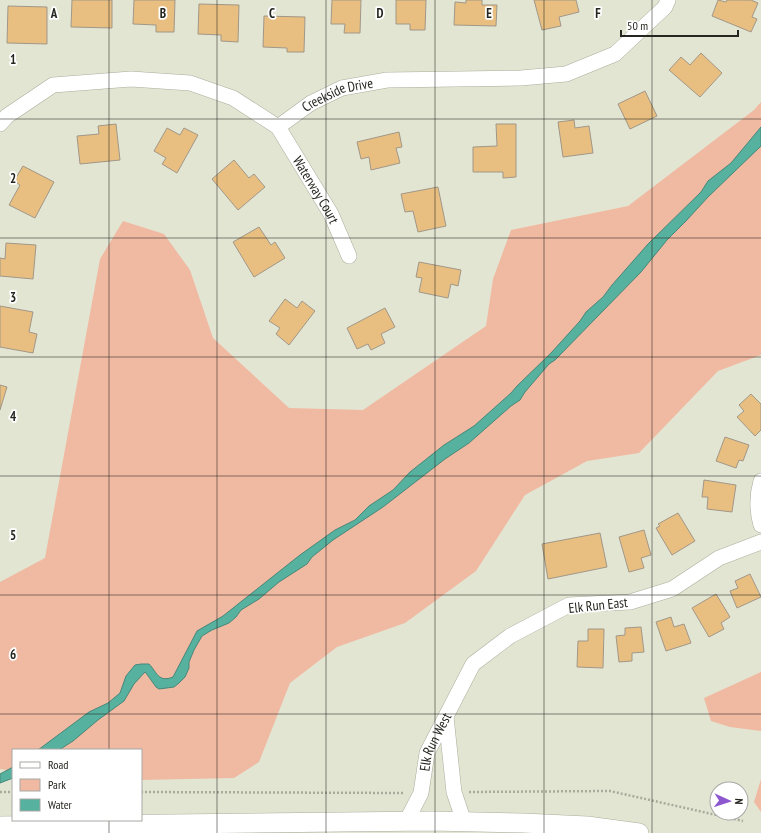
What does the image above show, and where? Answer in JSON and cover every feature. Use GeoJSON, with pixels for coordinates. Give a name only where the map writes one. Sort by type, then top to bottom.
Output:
{"type":"FeatureCollection","features":[{"type":"Feature","properties":{"kind":"street","name":"Creekside Drive"},"geometry":{"type":"LineString","coordinates":[[278,127],[311,103],[342,88],[350,86],[387,80],[521,78],[566,74],[615,54],[666,7],[668,0]]}},
{"type":"Feature","properties":{"kind":"street"},"geometry":{"type":"LineString","coordinates":[[2,116],[53,86],[131,79],[190,83],[234,98],[278,127]]}},
{"type":"Feature","properties":{"kind":"street","name":"Waterway Court"},"geometry":{"type":"LineString","coordinates":[[278,127],[330,214],[349,256]]}},
{"type":"Feature","properties":{"kind":"street"},"geometry":{"type":"LineString","coordinates":[[761,481],[758,492],[759,518],[761,525]]}},
{"type":"Feature","properties":{"kind":"street","name":"Elk Run East"},"geometry":{"type":"LineString","coordinates":[[446,717],[473,664],[510,636],[569,605],[630,602],[672,589],[718,558],[761,542]]}},
{"type":"Feature","properties":{"kind":"street","name":"Elk Run West"},"geometry":{"type":"LineString","coordinates":[[446,717],[454,792],[464,822]]}},
{"type":"Feature","properties":{"kind":"street","name":"Elk Run West"},"geometry":{"type":"LineString","coordinates":[[406,822],[420,793],[427,752],[446,717]]}},
{"type":"Feature","properties":{"kind":"street"},"geometry":{"type":"LineString","coordinates":[[0,826],[464,822],[587,826],[639,833]]}},
{"type":"Feature","properties":{"kind":"path"},"geometry":{"type":"LineString","coordinates":[[0,792],[12,792]]}},
{"type":"Feature","properties":{"kind":"green space"},"geometry":{"type":"Polygon","coordinates":[[[761,102],[761,355],[718,371],[639,453],[587,461],[525,495],[476,571],[405,623],[337,647],[290,683],[259,762],[234,778],[142,780],[142,749],[12,749],[12,771],[0,769],[0,582],[45,558],[100,259],[123,221],[164,234],[190,270],[213,338],[289,408],[363,410],[486,326],[493,279],[511,230],[628,206],[754,110],[761,102]]]}},
{"type":"Feature","properties":{"kind":"green space"},"geometry":{"type":"Polygon","coordinates":[[[761,672],[761,731],[730,727],[711,721],[704,698],[761,672]]]}},
{"type":"Feature","properties":{"kind":"green space"},"geometry":{"type":"Polygon","coordinates":[[[761,779],[761,812],[754,802],[761,779]]]}},
{"type":"Feature","properties":{"kind":"water"},"geometry":{"type":"Polygon","coordinates":[[[761,127],[761,146],[708,197],[667,240],[641,272],[555,360],[549,364],[520,400],[511,406],[469,443],[445,459],[383,507],[333,540],[312,557],[307,564],[279,582],[259,599],[241,610],[229,623],[202,636],[189,662],[189,668],[185,677],[174,687],[159,689],[145,672],[134,684],[124,701],[73,741],[61,749],[39,749],[89,712],[108,703],[120,693],[126,676],[135,665],[149,664],[161,678],[164,679],[173,677],[197,631],[223,616],[300,555],[335,530],[355,520],[369,506],[393,490],[410,472],[444,445],[474,426],[511,393],[551,353],[580,321],[586,312],[603,297],[648,244],[701,192],[708,181],[731,163],[761,127]]]}},
{"type":"Feature","properties":{"kind":"water"},"geometry":{"type":"Polygon","coordinates":[[[12,768],[12,778],[0,783],[0,774],[12,768]]]}},
{"type":"Feature","properties":{"kind":"building"},"geometry":{"type":"Polygon","coordinates":[[[72,0],[112,0],[112,28],[71,27],[72,0]]]}},
{"type":"Feature","properties":{"kind":"building"},"geometry":{"type":"Polygon","coordinates":[[[134,0],[175,0],[174,32],[156,32],[156,25],[133,24],[134,0]]]}},
{"type":"Feature","properties":{"kind":"building"},"geometry":{"type":"Polygon","coordinates":[[[332,0],[361,0],[360,33],[344,33],[345,24],[331,24],[332,0]]]}},
{"type":"Feature","properties":{"kind":"building"},"geometry":{"type":"Polygon","coordinates":[[[396,0],[426,0],[425,30],[410,30],[410,24],[396,24],[396,0]]]}},
{"type":"Feature","properties":{"kind":"building"},"geometry":{"type":"Polygon","coordinates":[[[466,0],[482,0],[482,5],[497,5],[496,26],[454,25],[455,2],[466,3],[466,0]]]}},
{"type":"Feature","properties":{"kind":"building"},"geometry":{"type":"Polygon","coordinates":[[[534,0],[576,0],[579,12],[559,17],[561,26],[542,30],[534,0]]]}},
{"type":"Feature","properties":{"kind":"building"},"geometry":{"type":"Polygon","coordinates":[[[718,0],[726,2],[727,0],[751,0],[758,3],[752,17],[757,19],[751,32],[712,16],[718,0]]]}},
{"type":"Feature","properties":{"kind":"building"},"geometry":{"type":"Polygon","coordinates":[[[199,4],[239,5],[238,42],[221,41],[221,35],[198,34],[199,4]]]}},
{"type":"Feature","properties":{"kind":"building"},"geometry":{"type":"Polygon","coordinates":[[[8,6],[47,7],[47,44],[7,43],[8,6]]]}},
{"type":"Feature","properties":{"kind":"building"},"geometry":{"type":"Polygon","coordinates":[[[264,16],[305,17],[304,52],[287,52],[287,48],[263,47],[264,16]]]}},
{"type":"Feature","properties":{"kind":"building"},"geometry":{"type":"Polygon","coordinates":[[[701,53],[722,73],[700,97],[669,70],[681,57],[690,65],[701,53]]]}},
{"type":"Feature","properties":{"kind":"building"},"geometry":{"type":"Polygon","coordinates":[[[645,91],[657,116],[630,129],[618,104],[645,91]]]}},
{"type":"Feature","properties":{"kind":"building"},"geometry":{"type":"Polygon","coordinates":[[[574,120],[575,128],[589,126],[593,153],[563,157],[558,122],[574,120]]]}},
{"type":"Feature","properties":{"kind":"building"},"geometry":{"type":"Polygon","coordinates":[[[116,124],[120,160],[80,164],[77,136],[99,134],[98,126],[116,124]]]}},
{"type":"Feature","properties":{"kind":"building"},"geometry":{"type":"Polygon","coordinates":[[[496,124],[516,124],[516,177],[503,178],[503,172],[473,172],[473,147],[497,146],[496,124]]]}},
{"type":"Feature","properties":{"kind":"building"},"geometry":{"type":"Polygon","coordinates":[[[167,128],[180,135],[184,128],[198,135],[177,173],[162,164],[166,158],[154,151],[167,128]]]}},
{"type":"Feature","properties":{"kind":"building"},"geometry":{"type":"Polygon","coordinates":[[[399,132],[402,147],[396,148],[400,163],[371,170],[369,157],[361,159],[357,142],[399,132]]]}},
{"type":"Feature","properties":{"kind":"building"},"geometry":{"type":"Polygon","coordinates":[[[234,160],[249,178],[254,174],[265,187],[238,210],[212,179],[234,160]]]}},
{"type":"Feature","properties":{"kind":"building"},"geometry":{"type":"Polygon","coordinates":[[[23,166],[54,182],[35,218],[9,205],[20,185],[14,181],[23,166]]]}},
{"type":"Feature","properties":{"kind":"building"},"geometry":{"type":"Polygon","coordinates":[[[438,187],[446,226],[418,232],[413,211],[405,212],[401,194],[438,187]]]}},
{"type":"Feature","properties":{"kind":"building"},"geometry":{"type":"Polygon","coordinates":[[[259,227],[271,245],[275,242],[285,258],[254,277],[233,242],[259,227]]]}},
{"type":"Feature","properties":{"kind":"building"},"geometry":{"type":"Polygon","coordinates":[[[6,243],[36,245],[33,279],[0,276],[0,258],[5,259],[6,243]]]}},
{"type":"Feature","properties":{"kind":"building"},"geometry":{"type":"Polygon","coordinates":[[[419,262],[461,270],[458,286],[451,284],[448,298],[419,292],[422,278],[416,277],[419,262]]]}},
{"type":"Feature","properties":{"kind":"building"},"geometry":{"type":"Polygon","coordinates":[[[285,299],[297,308],[302,301],[315,311],[289,345],[276,334],[280,328],[269,321],[285,299]]]}},
{"type":"Feature","properties":{"kind":"building"},"geometry":{"type":"Polygon","coordinates":[[[0,306],[33,312],[29,332],[37,334],[33,353],[0,347],[0,306]]]}},
{"type":"Feature","properties":{"kind":"building"},"geometry":{"type":"Polygon","coordinates":[[[385,308],[395,327],[381,334],[385,343],[371,350],[368,344],[357,349],[347,328],[385,308]]]}},
{"type":"Feature","properties":{"kind":"building"},"geometry":{"type":"Polygon","coordinates":[[[0,385],[7,387],[0,410],[0,385]]]}},
{"type":"Feature","properties":{"kind":"building"},"geometry":{"type":"Polygon","coordinates":[[[751,394],[761,404],[761,430],[755,436],[737,417],[744,411],[739,405],[751,394]]]}},
{"type":"Feature","properties":{"kind":"building"},"geometry":{"type":"Polygon","coordinates":[[[725,437],[749,445],[743,461],[739,460],[736,468],[716,461],[725,437]]]}},
{"type":"Feature","properties":{"kind":"building"},"geometry":{"type":"Polygon","coordinates":[[[704,480],[736,485],[732,512],[707,509],[708,497],[702,497],[704,480]]]}},
{"type":"Feature","properties":{"kind":"building"},"geometry":{"type":"Polygon","coordinates":[[[678,513],[695,541],[672,555],[656,528],[660,526],[658,524],[678,513]]]}},
{"type":"Feature","properties":{"kind":"building"},"geometry":{"type":"Polygon","coordinates":[[[644,530],[651,555],[641,558],[644,568],[629,572],[619,537],[644,530]]]}},
{"type":"Feature","properties":{"kind":"building"},"geometry":{"type":"Polygon","coordinates":[[[600,533],[607,567],[548,579],[542,544],[600,533]]]}},
{"type":"Feature","properties":{"kind":"building"},"geometry":{"type":"Polygon","coordinates":[[[750,574],[761,597],[737,608],[730,591],[738,588],[735,581],[750,574]]]}},
{"type":"Feature","properties":{"kind":"building"},"geometry":{"type":"Polygon","coordinates":[[[716,594],[730,617],[721,623],[724,629],[709,637],[692,608],[716,594]]]}},
{"type":"Feature","properties":{"kind":"building"},"geometry":{"type":"Polygon","coordinates":[[[671,617],[674,627],[684,624],[691,643],[666,651],[656,622],[671,617]]]}},
{"type":"Feature","properties":{"kind":"building"},"geometry":{"type":"Polygon","coordinates":[[[641,627],[644,652],[632,653],[632,661],[619,662],[616,636],[625,635],[625,628],[641,627]]]}},
{"type":"Feature","properties":{"kind":"building"},"geometry":{"type":"Polygon","coordinates":[[[588,629],[604,629],[603,668],[577,667],[578,641],[588,641],[588,629]]]}}]}
